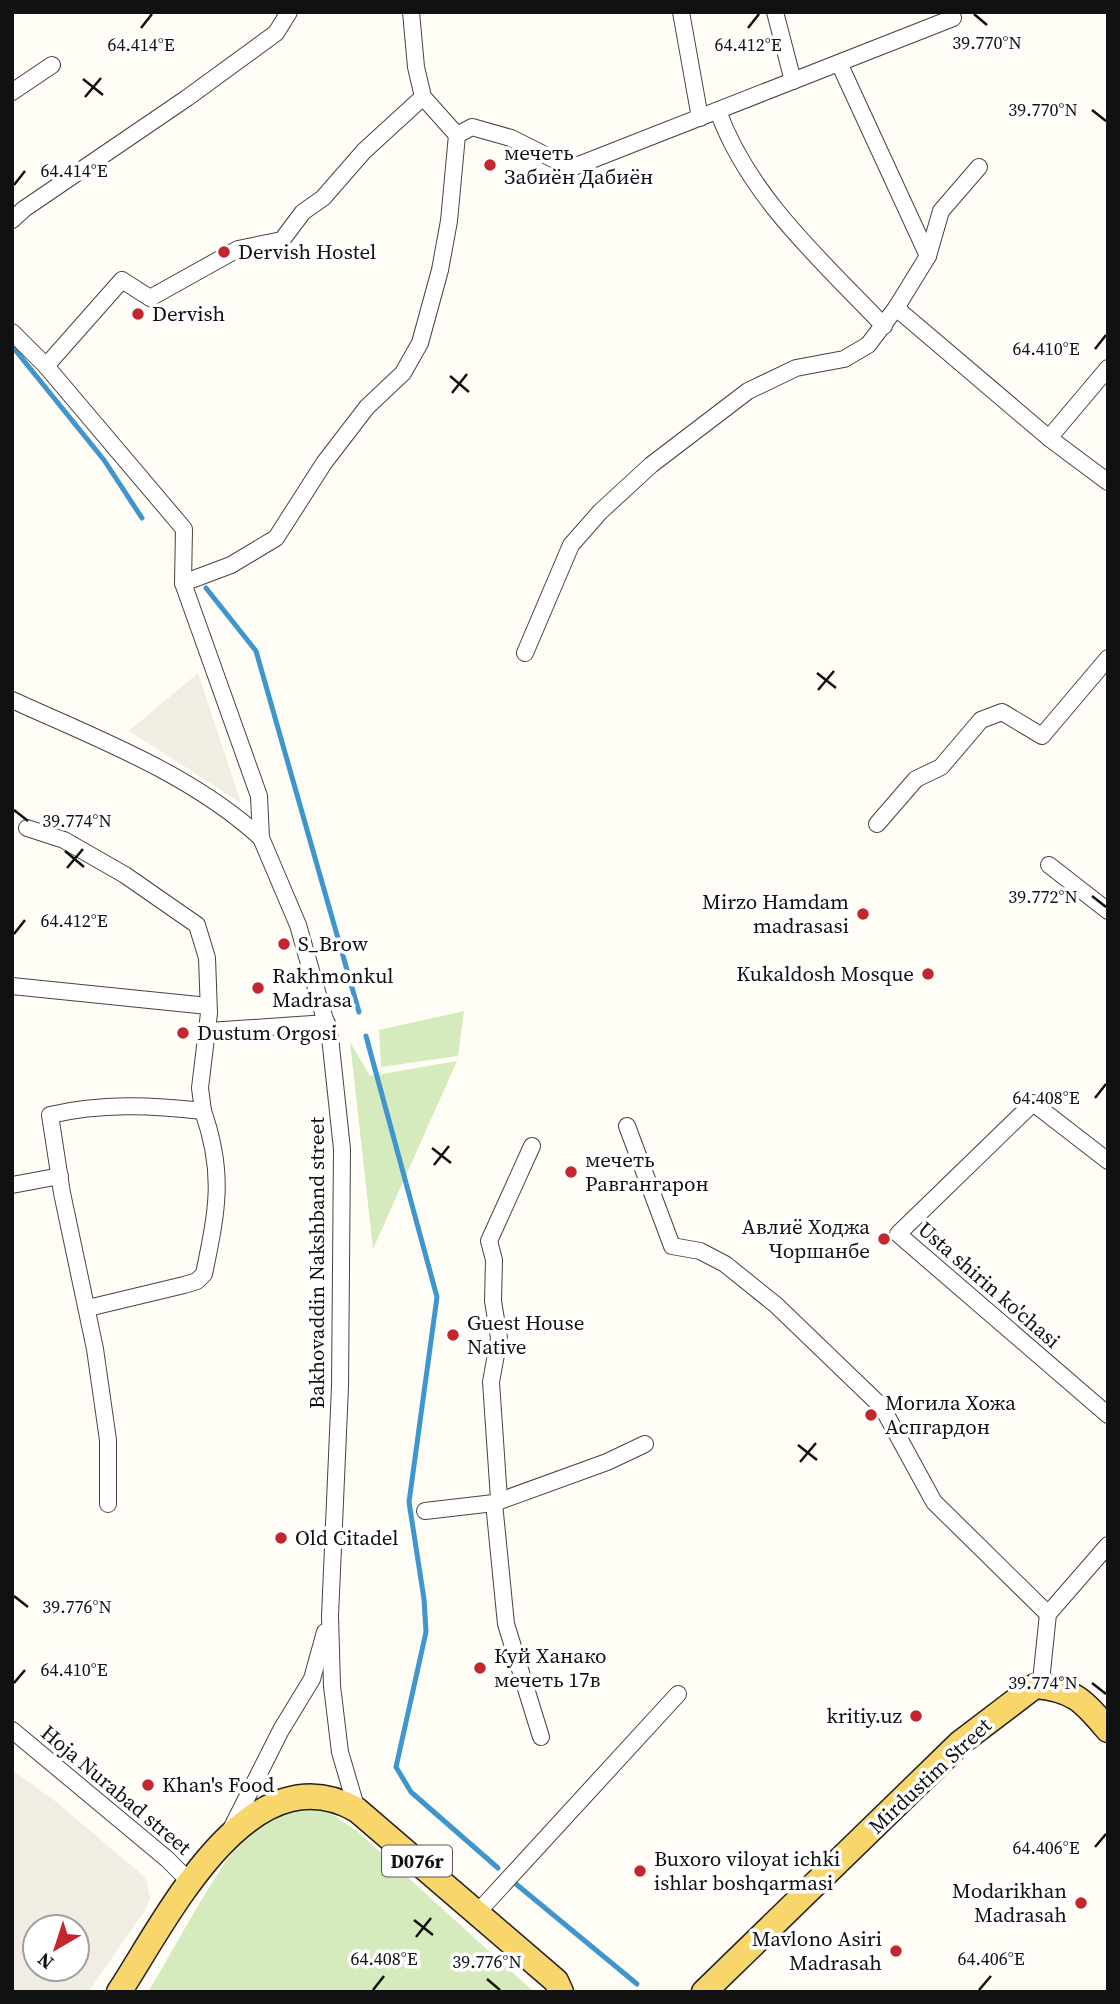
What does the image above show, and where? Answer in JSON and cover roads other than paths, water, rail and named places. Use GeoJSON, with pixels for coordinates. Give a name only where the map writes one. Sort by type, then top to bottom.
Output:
{"type":"FeatureCollection","features":[{"type":"Feature","properties":{"kind":"main road"},"geometry":{"type":"LineString","coordinates":[[1035,1686],[1062,1688],[1096,1715],[1108,1730]]}},
{"type":"Feature","properties":{"kind":"main road","name":"Mirdustim Street"},"geometry":{"type":"LineString","coordinates":[[704,1992],[960,1743],[1035,1686]]}},
{"type":"Feature","properties":{"kind":"main road"},"geometry":{"type":"LineString","coordinates":[[119,1992],[191,1883],[229,1834],[253,1815],[300,1796],[337,1799],[357,1810]]}},
{"type":"Feature","properties":{"kind":"main road","name":"D076r"},"geometry":{"type":"LineString","coordinates":[[357,1810],[556,1981],[561,1992]]}},
{"type":"Feature","properties":{"kind":"street"},"geometry":{"type":"LineString","coordinates":[[12,220],[276,33],[289,12]]}},
{"type":"Feature","properties":{"kind":"street"},"geometry":{"type":"LineString","coordinates":[[183,583],[231,565],[276,538],[345,435],[367,407],[403,373],[420,343],[435,292],[449,221],[457,135],[423,97],[416,67],[411,12]]}},
{"type":"Feature","properties":{"kind":"street"},"geometry":{"type":"LineString","coordinates":[[681,12],[701,118]]}},
{"type":"Feature","properties":{"kind":"street"},"geometry":{"type":"LineString","coordinates":[[775,12],[793,81]]}},
{"type":"Feature","properties":{"kind":"street"},"geometry":{"type":"LineString","coordinates":[[457,135],[471,127],[511,138],[571,168],[953,18]]}},
{"type":"Feature","properties":{"kind":"street"},"geometry":{"type":"LineString","coordinates":[[839,64],[928,256]]}},
{"type":"Feature","properties":{"kind":"street"},"geometry":{"type":"LineString","coordinates":[[12,92],[52,65]]}},
{"type":"Feature","properties":{"kind":"street"},"geometry":{"type":"LineString","coordinates":[[46,366],[122,280],[150,298],[238,249],[282,240],[303,212],[323,198],[365,151],[423,97]]}},
{"type":"Feature","properties":{"kind":"street"},"geometry":{"type":"LineString","coordinates":[[718,111],[726,133],[766,200],[884,326]]}},
{"type":"Feature","properties":{"kind":"street"},"geometry":{"type":"LineString","coordinates":[[526,653],[572,545],[600,512],[651,465],[748,391],[796,368],[844,359],[868,345],[884,326],[928,256],[941,211],[979,167]]}},
{"type":"Feature","properties":{"kind":"street"},"geometry":{"type":"LineString","coordinates":[[896,308],[1049,438],[1108,482]]}},
{"type":"Feature","properties":{"kind":"street","name":"Bakhovaddin Nakshband street"},"geometry":{"type":"LineString","coordinates":[[12,332],[46,366],[184,529],[183,583],[259,796],[261,838],[298,925],[327,1023],[342,1149],[340,1387],[330,1616],[332,1686],[340,1752],[357,1810]]}},
{"type":"Feature","properties":{"kind":"street"},"geometry":{"type":"LineString","coordinates":[[1049,438],[1108,368]]}},
{"type":"Feature","properties":{"kind":"street"},"geometry":{"type":"LineString","coordinates":[[877,824],[916,779],[941,767],[981,720],[1003,712],[1042,736],[1108,658]]}},
{"type":"Feature","properties":{"kind":"street","name":"Bakhovaddin Nakshband street"},"geometry":{"type":"LineString","coordinates":[[12,700],[159,768],[239,818],[261,838]]}},
{"type":"Feature","properties":{"kind":"street"},"geometry":{"type":"LineString","coordinates":[[27,828],[64,840],[125,875],[197,925],[207,958],[209,1031],[200,1088],[203,1111],[213,1139],[219,1181],[204,1274],[197,1281],[184,1285],[88,1308]]}},
{"type":"Feature","properties":{"kind":"street"},"geometry":{"type":"LineString","coordinates":[[1049,866],[1108,911]]}},
{"type":"Feature","properties":{"kind":"street"},"geometry":{"type":"LineString","coordinates":[[12,986],[208,1006]]}},
{"type":"Feature","properties":{"kind":"street"},"geometry":{"type":"LineString","coordinates":[[209,1031],[327,1023]]}},
{"type":"Feature","properties":{"kind":"street","name":"Usta shirin ko'chasi"},"geometry":{"type":"LineString","coordinates":[[1108,1161],[1033,1103],[898,1234],[1108,1415]]}},
{"type":"Feature","properties":{"kind":"street"},"geometry":{"type":"LineString","coordinates":[[108,1504],[108,1440],[88,1308],[50,1115],[77,1109],[146,1105],[203,1111]]}},
{"type":"Feature","properties":{"kind":"street"},"geometry":{"type":"LineString","coordinates":[[627,1126],[672,1246],[700,1251],[724,1264],[776,1305],[882,1407],[933,1502],[1048,1614]]}},
{"type":"Feature","properties":{"kind":"street"},"geometry":{"type":"LineString","coordinates":[[532,1146],[489,1241],[494,1260],[493,1301],[499,1338],[491,1382],[496,1501],[506,1624],[541,1737]]}},
{"type":"Feature","properties":{"kind":"street"},"geometry":{"type":"LineString","coordinates":[[12,1185],[60,1176]]}},
{"type":"Feature","properties":{"kind":"street"},"geometry":{"type":"LineString","coordinates":[[425,1511],[496,1501],[596,1466],[645,1444]]}},
{"type":"Feature","properties":{"kind":"street"},"geometry":{"type":"LineString","coordinates":[[1035,1686],[1041,1681],[1048,1614],[1108,1545]]}},
{"type":"Feature","properties":{"kind":"street","name":"Bakhovaddin Nakshband street"},"geometry":{"type":"LineString","coordinates":[[229,1834],[282,1730],[312,1679],[330,1616]]}},
{"type":"Feature","properties":{"kind":"street"},"geometry":{"type":"LineString","coordinates":[[477,1913],[678,1694]]}},
{"type":"Feature","properties":{"kind":"street","name":"Hoja Nurabad street"},"geometry":{"type":"LineString","coordinates":[[12,1730],[167,1858],[191,1883]]}},
{"type":"Feature","properties":{"kind":"waterway"},"geometry":{"type":"LineString","coordinates":[[12,346],[104,460],[142,518]]}},
{"type":"Feature","properties":{"kind":"waterway"},"geometry":{"type":"LineString","coordinates":[[206,588],[256,651],[359,1012]]}},
{"type":"Feature","properties":{"kind":"waterway"},"geometry":{"type":"LineString","coordinates":[[366,1036],[437,1297],[409,1502],[424,1599],[426,1632],[396,1767],[411,1792],[498,1868]]}},
{"type":"Feature","properties":{"kind":"waterway"},"geometry":{"type":"LineString","coordinates":[[516,1884],[637,1984]]}},
{"type":"Feature","properties":{"kind":"place","name":"мечеть Забиён Дабиён"},"geometry":{"type":"Point","coordinates":[490,165]}},
{"type":"Feature","properties":{"kind":"place","name":"Dervish Hostel"},"geometry":{"type":"Point","coordinates":[224,252]}},
{"type":"Feature","properties":{"kind":"place","name":"Dervish"},"geometry":{"type":"Point","coordinates":[138,314]}},
{"type":"Feature","properties":{"kind":"place","name":"Mirzo Hamdam madrasasi"},"geometry":{"type":"Point","coordinates":[863,914]}},
{"type":"Feature","properties":{"kind":"place","name":"S_Brow"},"geometry":{"type":"Point","coordinates":[284,944]}},
{"type":"Feature","properties":{"kind":"place","name":"Kukaldosh Mosque"},"geometry":{"type":"Point","coordinates":[928,974]}},
{"type":"Feature","properties":{"kind":"place","name":"Rakhmonkul Madrasa"},"geometry":{"type":"Point","coordinates":[258,988]}},
{"type":"Feature","properties":{"kind":"place","name":"Dustum Orgosi"},"geometry":{"type":"Point","coordinates":[183,1033]}},
{"type":"Feature","properties":{"kind":"place","name":"мечеть Равгангарон"},"geometry":{"type":"Point","coordinates":[571,1172]}},
{"type":"Feature","properties":{"kind":"place","name":"Авлиё Ходжа Чоршанбе"},"geometry":{"type":"Point","coordinates":[884,1239]}},
{"type":"Feature","properties":{"kind":"place","name":"Guest House Native"},"geometry":{"type":"Point","coordinates":[453,1335]}},
{"type":"Feature","properties":{"kind":"place","name":"Могила Хожа Аспгардон"},"geometry":{"type":"Point","coordinates":[871,1415]}},
{"type":"Feature","properties":{"kind":"place","name":"Old Citadel"},"geometry":{"type":"Point","coordinates":[281,1538]}},
{"type":"Feature","properties":{"kind":"place","name":"Куй Ханако мечеть 17в"},"geometry":{"type":"Point","coordinates":[480,1668]}},
{"type":"Feature","properties":{"kind":"place","name":"kritiy.uz"},"geometry":{"type":"Point","coordinates":[916,1716]}},
{"type":"Feature","properties":{"kind":"place","name":"Khan's Food"},"geometry":{"type":"Point","coordinates":[148,1785]}},
{"type":"Feature","properties":{"kind":"place","name":"Buxoro viloyat ichki ishlar boshqarmasi"},"geometry":{"type":"Point","coordinates":[640,1871]}},
{"type":"Feature","properties":{"kind":"place","name":"Modarikhan Madrasah"},"geometry":{"type":"Point","coordinates":[1081,1903]}},
{"type":"Feature","properties":{"kind":"place","name":"Mavlono Asiri Madrasah"},"geometry":{"type":"Point","coordinates":[896,1951]}}]}
